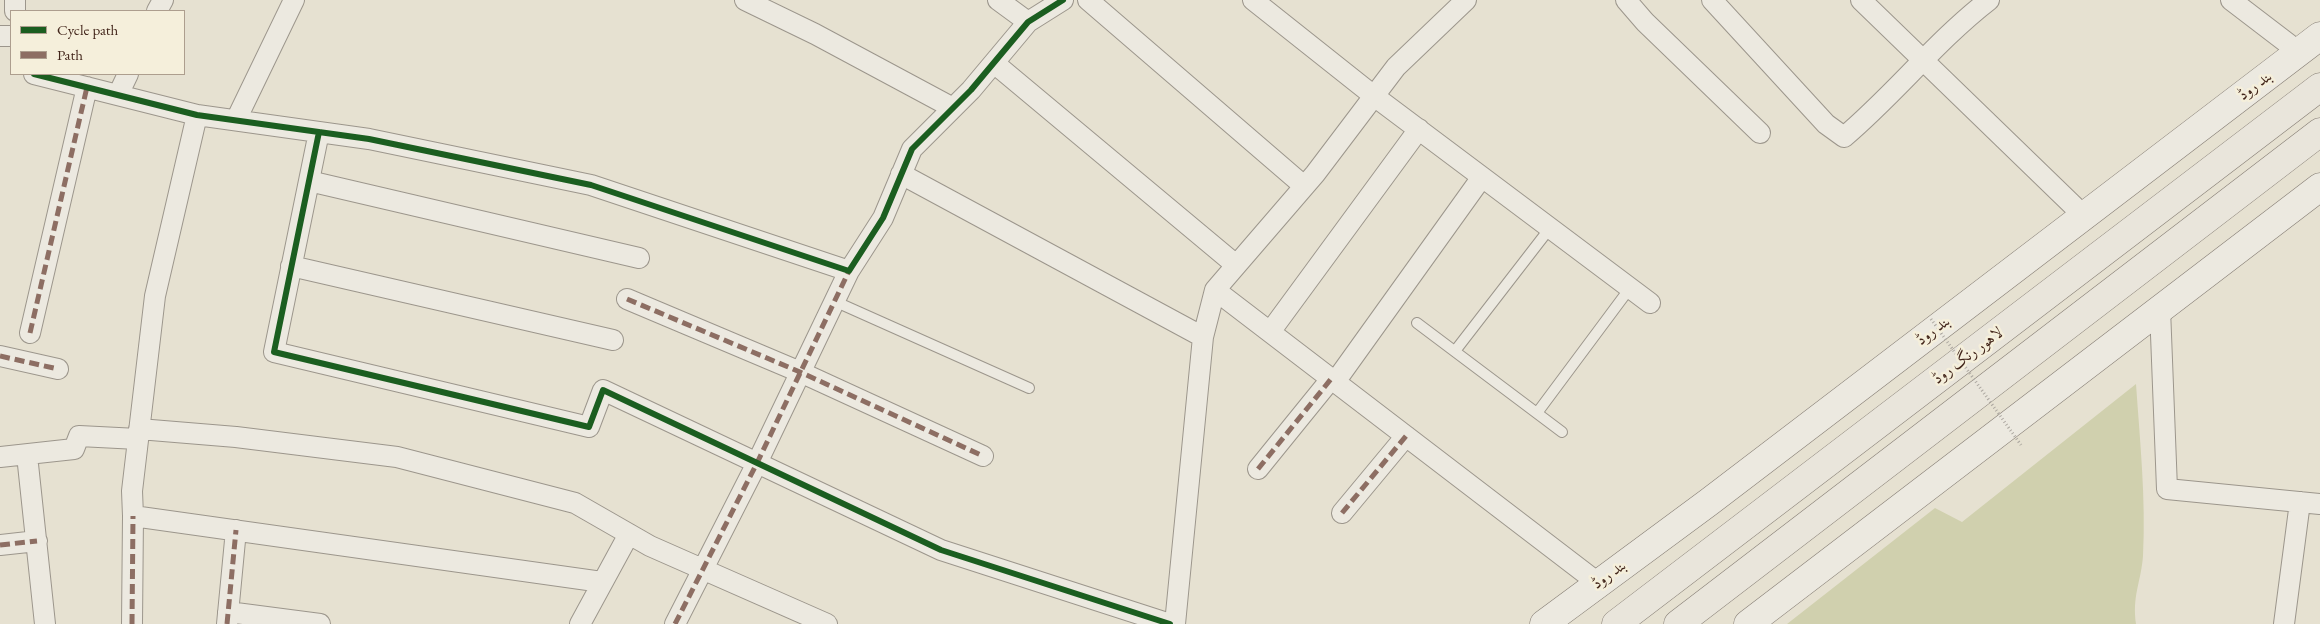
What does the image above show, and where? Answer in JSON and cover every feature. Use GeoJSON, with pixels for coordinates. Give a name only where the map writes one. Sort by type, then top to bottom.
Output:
{"type":"FeatureCollection","features":[{"type":"Feature","properties":{"kind":"highway","name":"لاہور رنگ روڈ"},"geometry":{"type":"LineString","coordinates":[[1616,624],[2320,87]]}},
{"type":"Feature","properties":{"kind":"highway"},"geometry":{"type":"LineString","coordinates":[[1678,624],[2320,132]]}},
{"type":"Feature","properties":{"kind":"main road","name":"بند روڈ"},"geometry":{"type":"LineString","coordinates":[[1544,624],[1717,496],[2309,44]]}},
{"type":"Feature","properties":{"kind":"main road"},"geometry":{"type":"LineString","coordinates":[[1748,624],[2320,187]]}},
{"type":"Feature","properties":{"kind":"street"},"geometry":{"type":"LineString","coordinates":[[236,120],[294,0]]}},
{"type":"Feature","properties":{"kind":"street"},"geometry":{"type":"LineString","coordinates":[[745,0],[815,34],[953,108]]}},
{"type":"Feature","properties":{"kind":"street"},"geometry":{"type":"LineString","coordinates":[[998,0],[1028,22]]}},
{"type":"Feature","properties":{"kind":"street"},"geometry":{"type":"LineString","coordinates":[[675,624],[757,463],[849,271],[883,218],[912,149],[953,108],[1028,22],[1063,0]]}},
{"type":"Feature","properties":{"kind":"street"},"geometry":{"type":"LineString","coordinates":[[1088,0],[1304,186]]}},
{"type":"Feature","properties":{"kind":"street"},"geometry":{"type":"LineString","coordinates":[[1252,0],[1374,96],[1650,303]]}},
{"type":"Feature","properties":{"kind":"street"},"geometry":{"type":"LineString","coordinates":[[1175,624],[1203,337],[1215,290],[1304,186],[1396,67],[1466,0]]}},
{"type":"Feature","properties":{"kind":"street"},"geometry":{"type":"LineString","coordinates":[[1626,0],[1760,133]]}},
{"type":"Feature","properties":{"kind":"street"},"geometry":{"type":"LineString","coordinates":[[1712,0],[1826,124],[1844,137],[1873,113],[1946,35],[1989,0]]}},
{"type":"Feature","properties":{"kind":"street"},"geometry":{"type":"LineString","coordinates":[[1861,0],[2084,216]]}},
{"type":"Feature","properties":{"kind":"street"},"geometry":{"type":"LineString","coordinates":[[2230,0],[2309,44]]}},
{"type":"Feature","properties":{"kind":"street"},"geometry":{"type":"LineString","coordinates":[[994,63],[1236,265]]}},
{"type":"Feature","properties":{"kind":"street"},"geometry":{"type":"LineString","coordinates":[[38,75],[197,115],[369,138],[591,185],[849,271]]}},
{"type":"Feature","properties":{"kind":"street"},"geometry":{"type":"LineString","coordinates":[[118,95],[128,75]]}},
{"type":"Feature","properties":{"kind":"street"},"geometry":{"type":"LineString","coordinates":[[30,333],[87,87]]}},
{"type":"Feature","properties":{"kind":"street"},"geometry":{"type":"LineString","coordinates":[[132,624],[132,491],[155,296],[197,115]]}},
{"type":"Feature","properties":{"kind":"street"},"geometry":{"type":"LineString","coordinates":[[1270,332],[1419,130]]}},
{"type":"Feature","properties":{"kind":"street"},"geometry":{"type":"LineString","coordinates":[[319,132],[274,352],[589,427],[604,390],[941,550],[1170,624]]}},
{"type":"Feature","properties":{"kind":"street"},"geometry":{"type":"LineString","coordinates":[[902,174],[1203,337]]}},
{"type":"Feature","properties":{"kind":"street"},"geometry":{"type":"LineString","coordinates":[[1258,469],[1333,380],[1482,177]]}},
{"type":"Feature","properties":{"kind":"street"},"geometry":{"type":"LineString","coordinates":[[309,181],[639,258]]}},
{"type":"Feature","properties":{"kind":"street"},"geometry":{"type":"LineString","coordinates":[[291,266],[613,340]]}},
{"type":"Feature","properties":{"kind":"street"},"geometry":{"type":"LineString","coordinates":[[1215,290],[1598,583]]}},
{"type":"Feature","properties":{"kind":"street"},"geometry":{"type":"LineString","coordinates":[[627,299],[800,372],[983,456]]}},
{"type":"Feature","properties":{"kind":"street"},"geometry":{"type":"LineString","coordinates":[[2160,308],[2167,489],[2320,504]]}},
{"type":"Feature","properties":{"kind":"street"},"geometry":{"type":"LineString","coordinates":[[0,356],[58,369]]}},
{"type":"Feature","properties":{"kind":"street"},"geometry":{"type":"LineString","coordinates":[[0,458],[74,449],[79,436],[139,434],[236,437],[397,456],[574,503],[650,546],[827,624]]}},
{"type":"Feature","properties":{"kind":"street"},"geometry":{"type":"LineString","coordinates":[[1342,513],[1406,436]]}},
{"type":"Feature","properties":{"kind":"street"},"geometry":{"type":"LineString","coordinates":[[27,454],[46,624]]}},
{"type":"Feature","properties":{"kind":"street"},"geometry":{"type":"LineString","coordinates":[[2284,624],[2300,502]]}},
{"type":"Feature","properties":{"kind":"street"},"geometry":{"type":"LineString","coordinates":[[132,516],[602,582]]}},
{"type":"Feature","properties":{"kind":"street"},"geometry":{"type":"LineString","coordinates":[[236,530],[227,618],[320,624]]}},
{"type":"Feature","properties":{"kind":"street"},"geometry":{"type":"LineString","coordinates":[[580,624],[629,534]]}},
{"type":"Feature","properties":{"kind":"street"},"geometry":{"type":"LineString","coordinates":[[0,545],[36,541]]}},
{"type":"Feature","properties":{"kind":"lane"},"geometry":{"type":"LineString","coordinates":[[1455,351],[1550,228]]}},
{"type":"Feature","properties":{"kind":"lane"},"geometry":{"type":"LineString","coordinates":[[1537,413],[1630,288]]}},
{"type":"Feature","properties":{"kind":"lane"},"geometry":{"type":"LineString","coordinates":[[834,301],[1029,388]]}},
{"type":"Feature","properties":{"kind":"lane"},"geometry":{"type":"LineString","coordinates":[[1417,323],[1562,432]]}},
{"type":"Feature","properties":{"kind":"path"},"geometry":{"type":"LineString","coordinates":[[1931,319],[2021,445]]}},
{"type":"Feature","properties":{"kind":"green space"},"geometry":{"type":"Polygon","coordinates":[[[2136,384],[2144,513],[2143,556],[2135,605],[2136,624],[1787,624],[1935,508],[1962,522],[2136,384]]]}},
{"type":"Feature","properties":{"kind":"marked path"},"geometry":{"type":"LineString","coordinates":[[30,333],[87,87]]}},
{"type":"Feature","properties":{"kind":"marked path"},"geometry":{"type":"LineString","coordinates":[[675,624],[757,463],[849,271]]}},
{"type":"Feature","properties":{"kind":"marked path"},"geometry":{"type":"LineString","coordinates":[[627,299],[800,372],[983,456]]}},
{"type":"Feature","properties":{"kind":"marked path"},"geometry":{"type":"LineString","coordinates":[[0,356],[58,369]]}},
{"type":"Feature","properties":{"kind":"marked path"},"geometry":{"type":"LineString","coordinates":[[1258,469],[1331,379]]}},
{"type":"Feature","properties":{"kind":"marked path"},"geometry":{"type":"LineString","coordinates":[[1342,513],[1406,436]]}},
{"type":"Feature","properties":{"kind":"marked path"},"geometry":{"type":"LineString","coordinates":[[132,624],[133,516]]}},
{"type":"Feature","properties":{"kind":"marked path"},"geometry":{"type":"LineString","coordinates":[[227,624],[236,530]]}},
{"type":"Feature","properties":{"kind":"marked path"},"geometry":{"type":"LineString","coordinates":[[0,545],[37,541]]}},
{"type":"Feature","properties":{"kind":"cycle path"},"geometry":{"type":"LineString","coordinates":[[38,75],[197,115],[369,139],[591,185],[849,271],[883,218],[912,149],[971,90],[1028,22],[1063,0]]}},
{"type":"Feature","properties":{"kind":"cycle path"},"geometry":{"type":"LineString","coordinates":[[319,132],[274,352],[589,427],[603,390],[941,550],[1170,624]]}}]}
